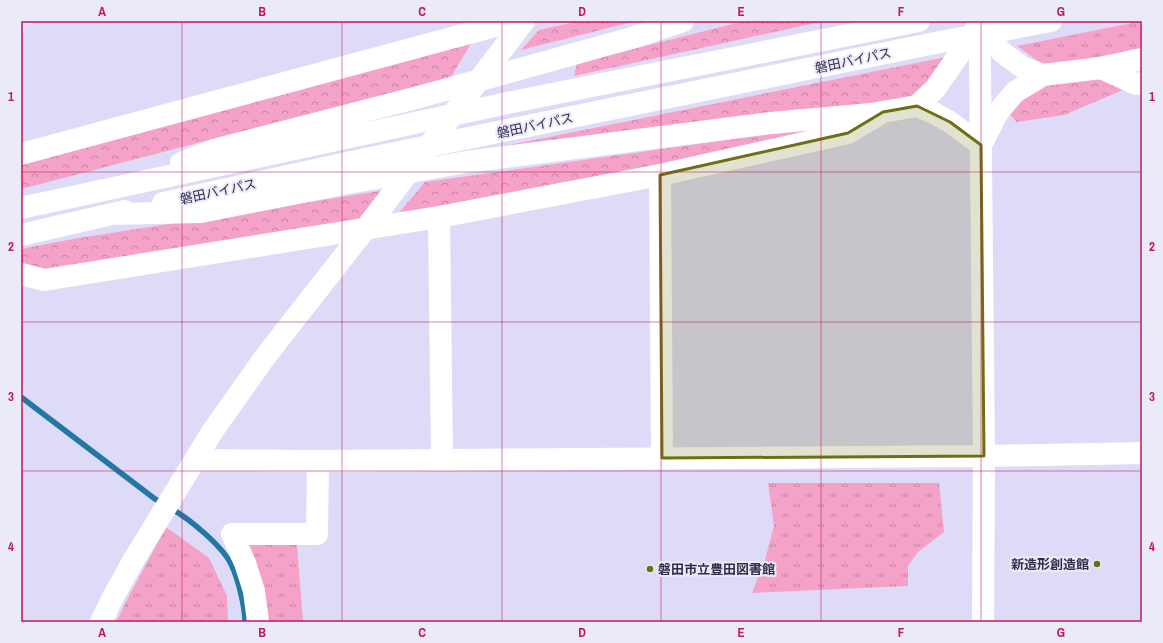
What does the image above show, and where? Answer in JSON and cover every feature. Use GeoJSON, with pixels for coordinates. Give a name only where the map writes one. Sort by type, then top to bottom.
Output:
{"type":"FeatureCollection","features":[{"type":"Feature","properties":{"kind":"main road"},"geometry":{"type":"LineString","coordinates":[[118,188],[214,150],[423,96],[635,37],[682,21]]}},
{"type":"Feature","properties":{"kind":"main road","name":"磐田バイパス"},"geometry":{"type":"LineString","coordinates":[[21,208],[512,102],[919,21]]}},
{"type":"Feature","properties":{"kind":"main road","name":"磐田バイパス"},"geometry":{"type":"LineString","coordinates":[[21,235],[370,158],[930,44],[1051,21]]}},
{"type":"Feature","properties":{"kind":"main road"},"geometry":{"type":"LineString","coordinates":[[21,154],[516,22]]}},
{"type":"Feature","properties":{"kind":"main road"},"geometry":{"type":"LineString","coordinates":[[101,622],[112,596],[212,432],[264,357],[366,228],[516,22]]}},
{"type":"Feature","properties":{"kind":"main road"},"geometry":{"type":"LineString","coordinates":[[978,22],[1003,53],[1022,67],[1043,75]]}},
{"type":"Feature","properties":{"kind":"main road"},"geometry":{"type":"LineString","coordinates":[[917,106],[935,89],[978,22]]}},
{"type":"Feature","properties":{"kind":"main road"},"geometry":{"type":"LineString","coordinates":[[978,22],[980,63],[984,456],[983,622]]}},
{"type":"Feature","properties":{"kind":"main road"},"geometry":{"type":"LineString","coordinates":[[981,144],[998,112],[1015,92],[1043,75],[1101,68],[1142,59]]}},
{"type":"Feature","properties":{"kind":"main road"},"geometry":{"type":"LineString","coordinates":[[1101,68],[1136,84],[1142,83]]}},
{"type":"Feature","properties":{"kind":"main road"},"geometry":{"type":"LineString","coordinates":[[111,214],[201,212],[466,162],[771,123],[883,112],[917,106],[950,122],[981,144]]}},
{"type":"Feature","properties":{"kind":"main road"},"geometry":{"type":"LineString","coordinates":[[21,274],[44,280],[439,216],[660,175],[848,133],[883,112]]}},
{"type":"Feature","properties":{"kind":"main road"},"geometry":{"type":"LineString","coordinates":[[660,175],[662,458]]}},
{"type":"Feature","properties":{"kind":"main road"},"geometry":{"type":"LineString","coordinates":[[439,216],[442,459]]}},
{"type":"Feature","properties":{"kind":"main road"},"geometry":{"type":"LineString","coordinates":[[196,460],[984,456],[1142,453]]}},
{"type":"Feature","properties":{"kind":"main road"},"geometry":{"type":"LineString","coordinates":[[258,622],[254,591],[245,563],[232,534],[317,534],[318,460]]}},
{"type":"Feature","properties":{"kind":"highlighted area"},"geometry":{"type":"Polygon","coordinates":[[[917,106],[950,122],[981,145],[984,456],[662,458],[660,175],[848,133],[883,112],[917,106]]]}},
{"type":"Feature","properties":{"kind":"green space"},"geometry":{"type":"Polygon","coordinates":[[[580,21],[636,21],[521,50],[539,30],[580,21]]]}},
{"type":"Feature","properties":{"kind":"green space"},"geometry":{"type":"Polygon","coordinates":[[[745,21],[825,21],[574,76],[577,63],[745,21]]]}},
{"type":"Feature","properties":{"kind":"green space"},"geometry":{"type":"Polygon","coordinates":[[[1142,21],[1142,48],[1046,67],[1017,46],[1142,21]]]}},
{"type":"Feature","properties":{"kind":"green space"},"geometry":{"type":"Polygon","coordinates":[[[479,30],[451,77],[21,189],[21,154],[479,30]]]}},
{"type":"Feature","properties":{"kind":"green space"},"geometry":{"type":"Polygon","coordinates":[[[951,56],[917,106],[494,148],[951,56]]]}},
{"type":"Feature","properties":{"kind":"green space"},"geometry":{"type":"Polygon","coordinates":[[[1089,69],[1123,90],[1064,115],[1017,122],[1002,107],[1034,80],[1089,69]]]}},
{"type":"Feature","properties":{"kind":"green space"},"geometry":{"type":"Polygon","coordinates":[[[812,128],[808,142],[398,214],[425,182],[812,128]]]}},
{"type":"Feature","properties":{"kind":"green space"},"geometry":{"type":"Polygon","coordinates":[[[386,190],[366,228],[21,274],[21,249],[73,239],[386,190]]]}},
{"type":"Feature","properties":{"kind":"green space"},"geometry":{"type":"Polygon","coordinates":[[[768,483],[939,483],[944,532],[918,552],[908,566],[908,586],[752,593],[765,560],[774,526],[768,483]]]}},
{"type":"Feature","properties":{"kind":"green space"},"geometry":{"type":"Polygon","coordinates":[[[166,527],[209,558],[227,596],[228,622],[116,622],[166,527]]]}},
{"type":"Feature","properties":{"kind":"green space"},"geometry":{"type":"Polygon","coordinates":[[[242,534],[297,545],[303,622],[256,622],[242,534]]]}},
{"type":"Feature","properties":{"kind":"waterway"},"geometry":{"type":"LineString","coordinates":[[21,397],[155,499],[163,503]]}},
{"type":"Feature","properties":{"kind":"waterway"},"geometry":{"type":"LineString","coordinates":[[170,508],[186,518],[204,533],[227,557],[234,570],[239,585],[245,622]]}},
{"type":"Feature","properties":{"kind":"place","name":"新造形創造館"},"geometry":{"type":"Point","coordinates":[1097,564]}},
{"type":"Feature","properties":{"kind":"place","name":"磐田市立豊田図書館"},"geometry":{"type":"Point","coordinates":[650,569]}}]}
